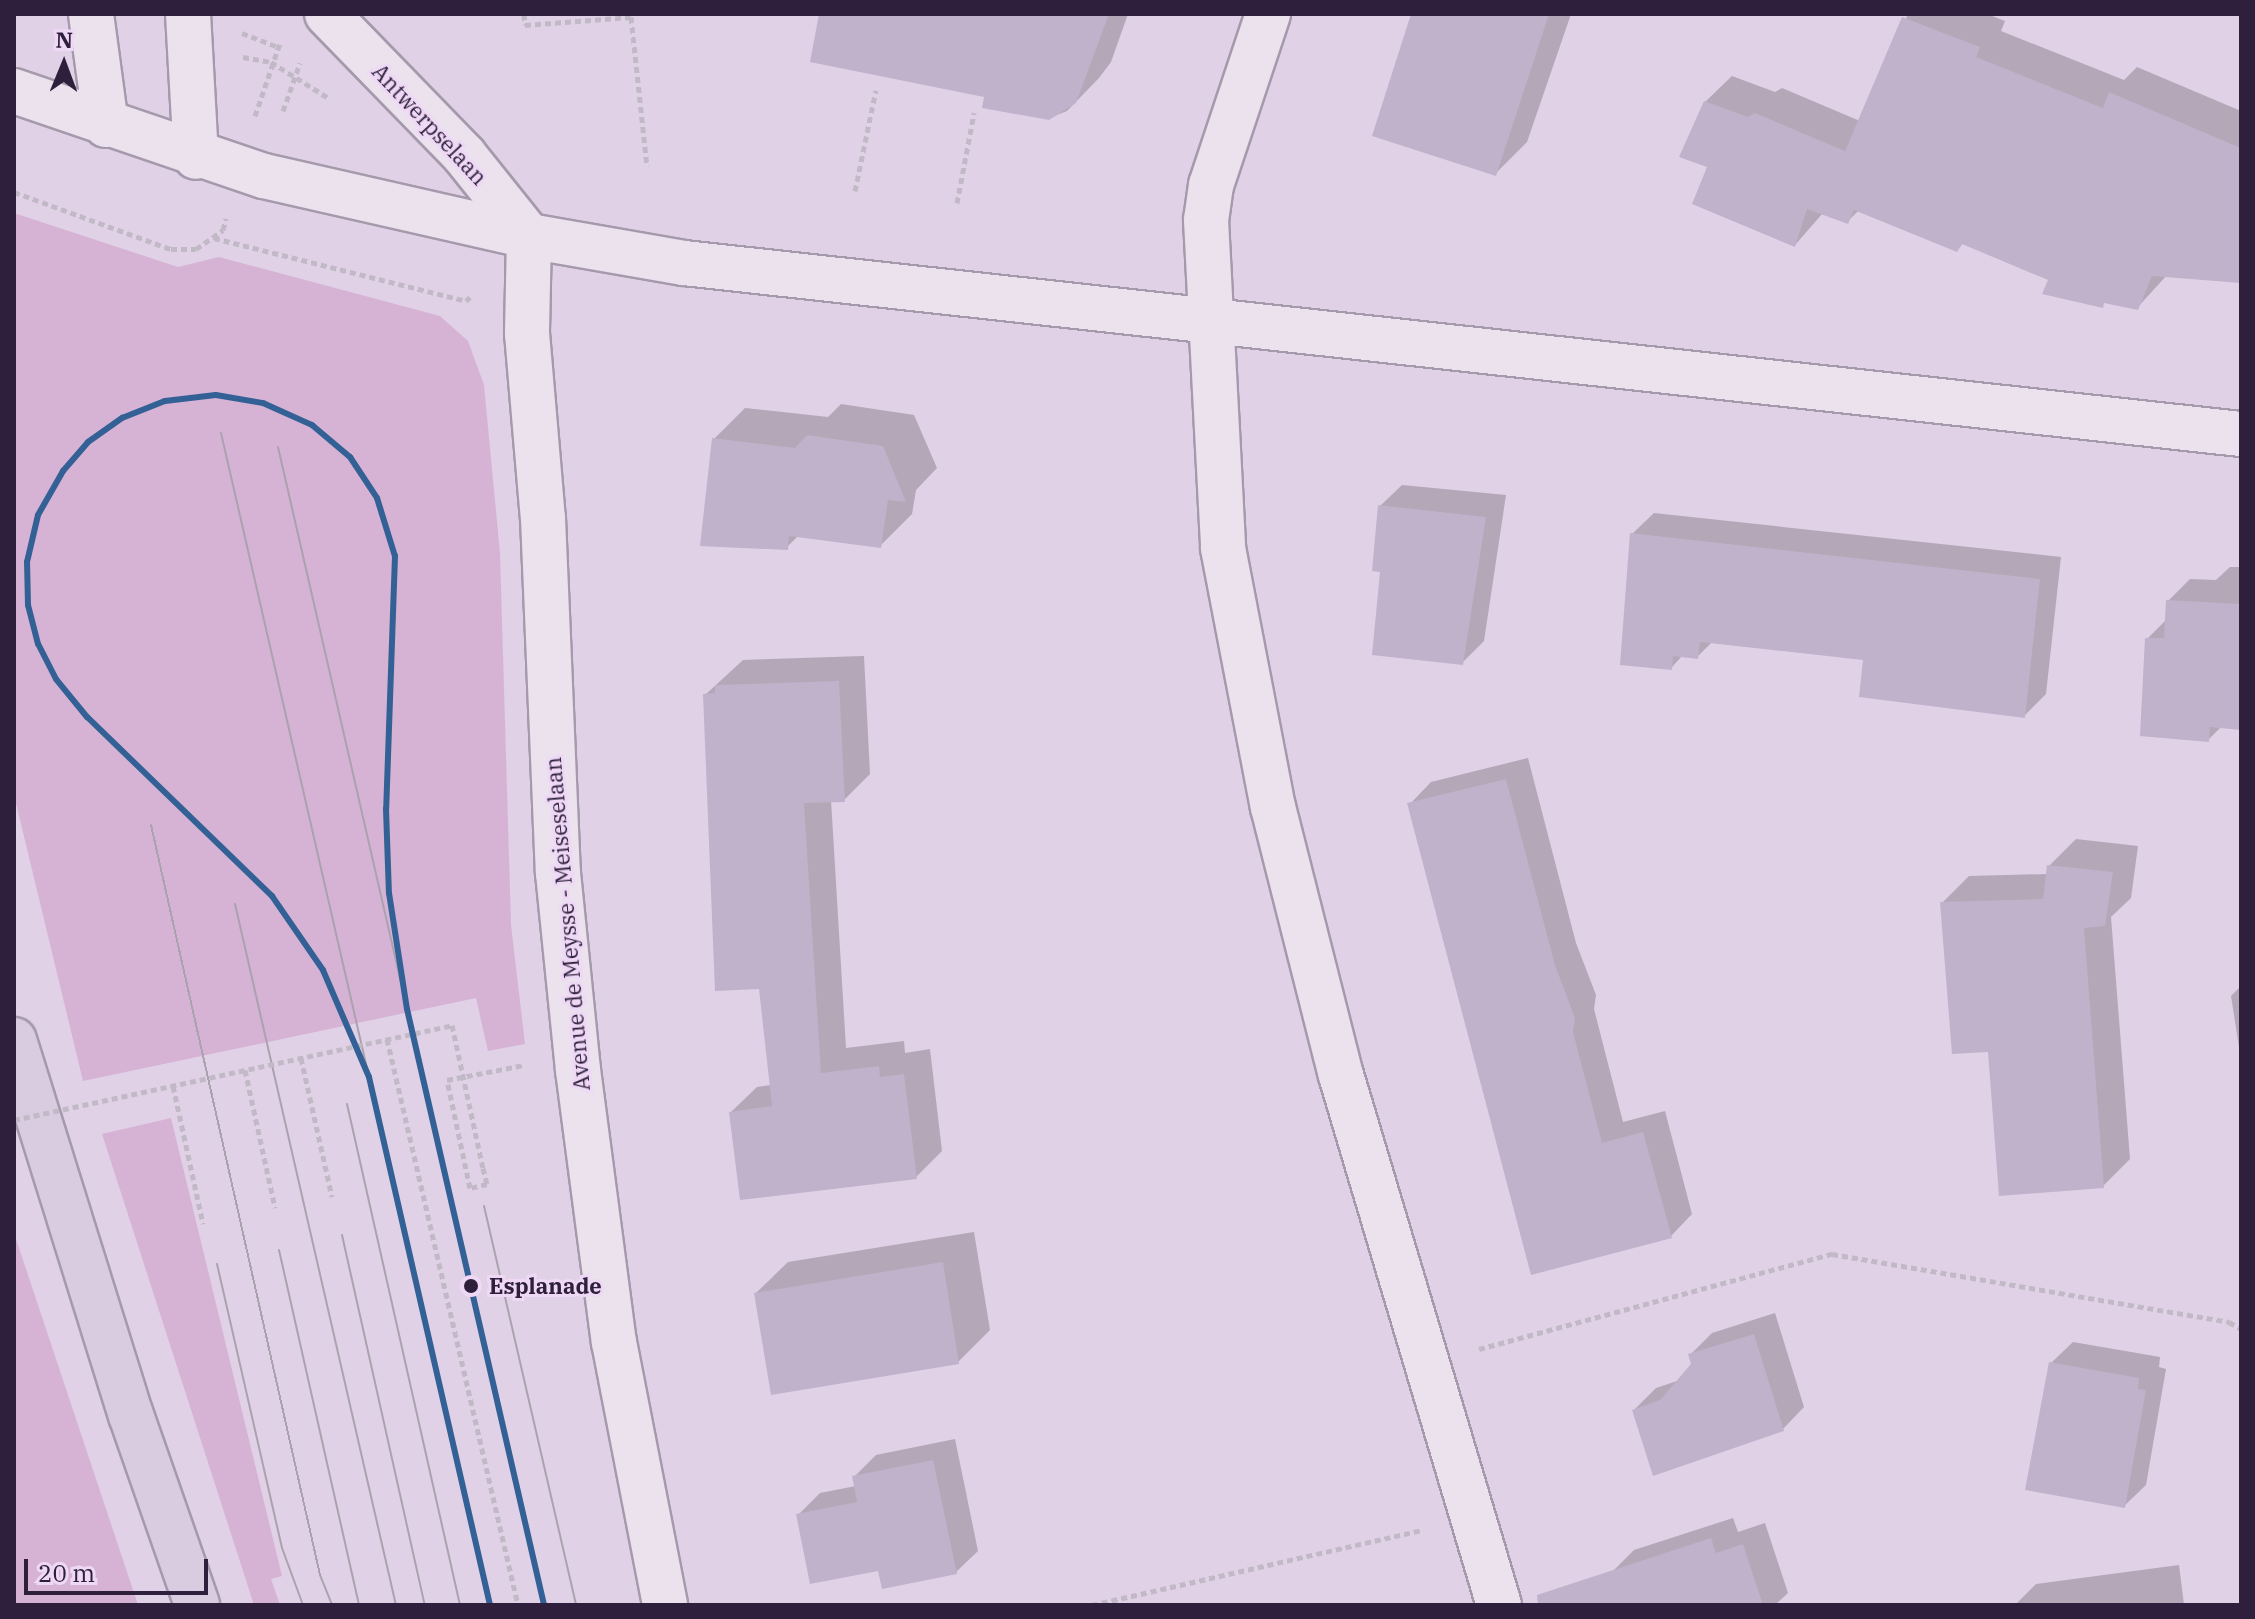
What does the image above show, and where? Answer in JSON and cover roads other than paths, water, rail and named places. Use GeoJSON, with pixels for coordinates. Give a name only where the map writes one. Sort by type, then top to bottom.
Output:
{"type":"FeatureCollection","features":[{"type":"Feature","properties":{"kind":"highway"},"geometry":{"type":"LineString","coordinates":[[14,1040],[131,1415],[197,1605]]}},
{"type":"Feature","properties":{"kind":"street"},"geometry":{"type":"LineString","coordinates":[[91,14],[106,125]]}},
{"type":"Feature","properties":{"kind":"street","name":"Antwerpselaan"},"geometry":{"type":"LineString","coordinates":[[327,14],[464,155],[529,236]]}},
{"type":"Feature","properties":{"kind":"street"},"geometry":{"type":"LineString","coordinates":[[1268,14],[1211,185],[1206,234],[1208,320],[1223,548],[1273,807],[1341,1075],[1499,1605]]}},
{"type":"Feature","properties":{"kind":"street"},"geometry":{"type":"LineString","coordinates":[[196,157],[208,21]]}},
{"type":"Feature","properties":{"kind":"street"},"geometry":{"type":"LineString","coordinates":[[14,91],[196,157],[529,236],[684,263],[2241,434]]}},
{"type":"Feature","properties":{"kind":"street","name":"Avenue de Meysse - Meiseselaan"},"geometry":{"type":"LineString","coordinates":[[529,236],[527,333],[543,518],[558,873],[576,1056],[614,1342],[665,1605]]}},
{"type":"Feature","properties":{"kind":"tram line"},"geometry":{"type":"LineString","coordinates":[[221,433],[369,1077]]}},
{"type":"Feature","properties":{"kind":"tram line"},"geometry":{"type":"LineString","coordinates":[[278,447],[407,1009]]}},
{"type":"Feature","properties":{"kind":"tram line"},"geometry":{"type":"LineString","coordinates":[[151,825],[320,1575],[332,1605]]}},
{"type":"Feature","properties":{"kind":"tram line"},"geometry":{"type":"LineString","coordinates":[[235,904],[396,1605]]}},
{"type":"Feature","properties":{"kind":"tram line"},"geometry":{"type":"LineString","coordinates":[[347,1104],[460,1605]]}},
{"type":"Feature","properties":{"kind":"tram line"},"geometry":{"type":"LineString","coordinates":[[484,1206],[576,1605]]}},
{"type":"Feature","properties":{"kind":"tram line"},"geometry":{"type":"LineString","coordinates":[[342,1235],[425,1605]]}},
{"type":"Feature","properties":{"kind":"tram line"},"geometry":{"type":"LineString","coordinates":[[279,1250],[359,1605]]}},
{"type":"Feature","properties":{"kind":"tram line"},"geometry":{"type":"LineString","coordinates":[[217,1264],[282,1548],[303,1605]]}},
{"type":"Feature","properties":{"kind":"place","name":"Esplanade"},"geometry":{"type":"Point","coordinates":[471,1286]}}]}
